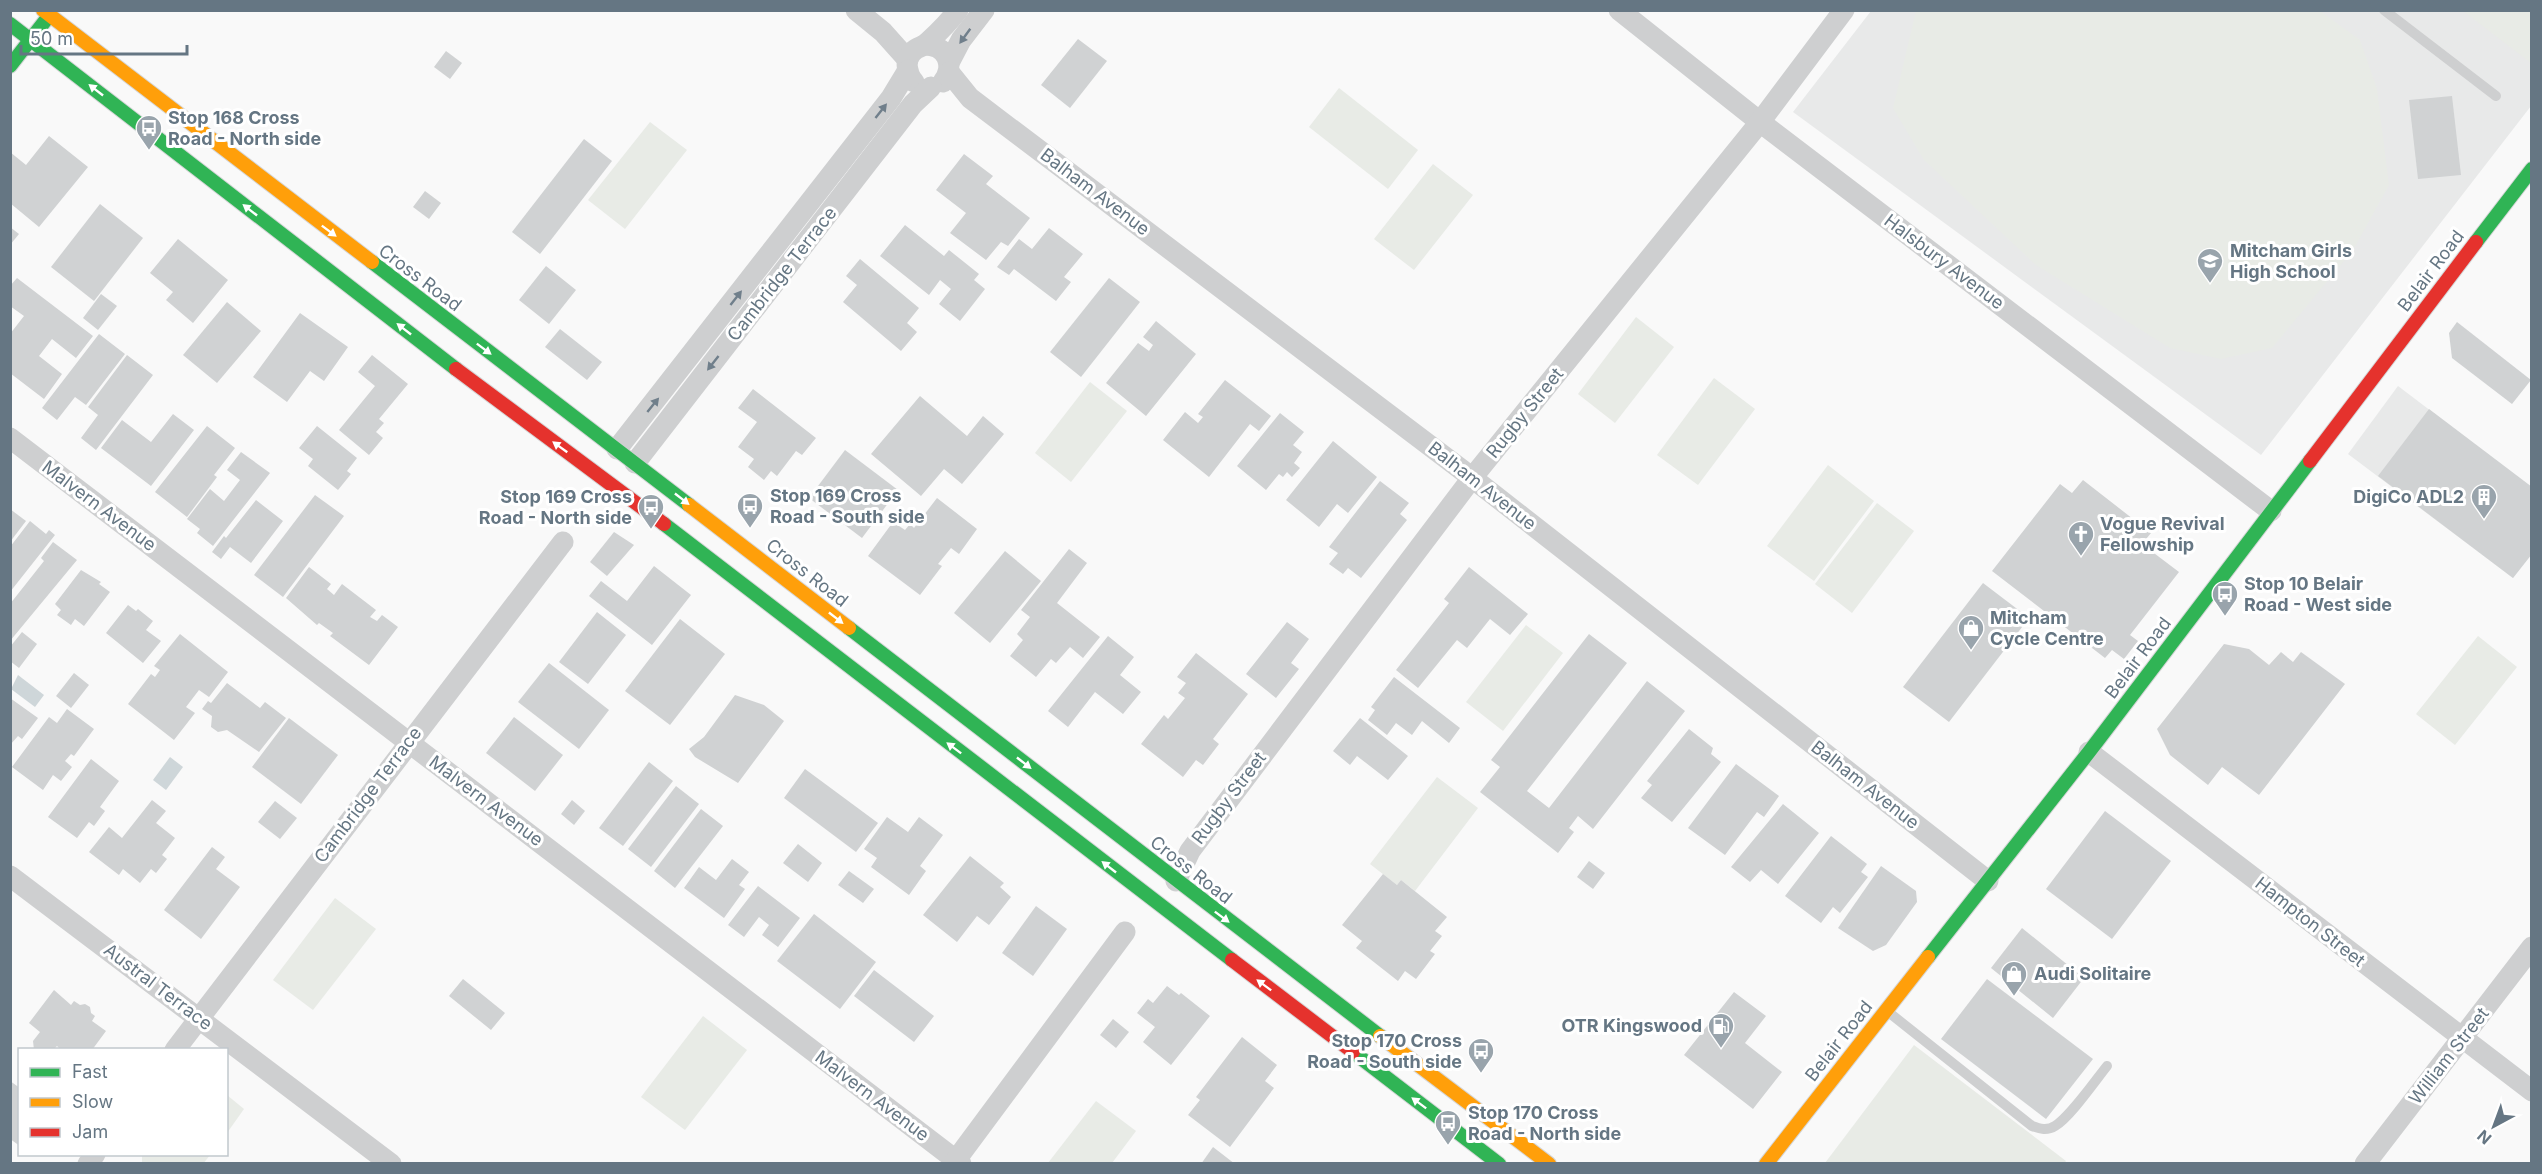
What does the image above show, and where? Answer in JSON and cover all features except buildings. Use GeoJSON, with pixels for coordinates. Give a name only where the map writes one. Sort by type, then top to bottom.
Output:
{"type":"FeatureCollection","features":[{"type":"Feature","properties":{"kind":"main road"},"geometry":{"type":"LineString","coordinates":[[10,66],[31,40],[48,12]]}},
{"type":"Feature","properties":{"kind":"main road","name":"Cross Road"},"geometry":{"type":"LineString","coordinates":[[48,12],[618,467],[1499,1164]]}},
{"type":"Feature","properties":{"kind":"main road","name":"Cross Road"},"geometry":{"type":"LineString","coordinates":[[10,24],[483,390],[618,467],[1176,881],[1549,1164]]}},
{"type":"Feature","properties":{"kind":"main road","name":"Belair Road"},"geometry":{"type":"LineString","coordinates":[[1766,1164],[2089,752],[2532,169]]}},
{"type":"Feature","properties":{"kind":"street"},"geometry":{"type":"LineString","coordinates":[[856,10],[915,56]]}},
{"type":"Feature","properties":{"kind":"street","name":"Cambridge Terrace"},"geometry":{"type":"LineString","coordinates":[[618,467],[758,270],[891,98],[915,56],[945,27],[958,10]]}},
{"type":"Feature","properties":{"kind":"street","name":"Cambridge Terrace"},"geometry":{"type":"LineString","coordinates":[[618,467],[774,284],[913,104],[942,77],[961,40],[984,10]]}},
{"type":"Feature","properties":{"kind":"street","name":"Halsbury Avenue"},"geometry":{"type":"LineString","coordinates":[[1619,10],[1760,122],[2271,511]]}},
{"type":"Feature","properties":{"kind":"street","name":"Rugby Street"},"geometry":{"type":"LineString","coordinates":[[1176,881],[1190,851],[1472,478],[1760,122],[1844,10]]}},
{"type":"Feature","properties":{"kind":"street"},"geometry":{"type":"LineString","coordinates":[[938,47],[943,51],[942,77],[919,85],[910,76],[915,56],[938,47]]}},
{"type":"Feature","properties":{"kind":"street","name":"Balham Avenue"},"geometry":{"type":"LineString","coordinates":[[942,77],[1472,478],[1988,881]]}},
{"type":"Feature","properties":{"kind":"street"},"geometry":{"type":"LineString","coordinates":[[865,131],[882,144]]}},
{"type":"Feature","properties":{"kind":"street"},"geometry":{"type":"LineString","coordinates":[[835,170],[852,183]]}},
{"type":"Feature","properties":{"kind":"street"},"geometry":{"type":"LineString","coordinates":[[802,212],[819,226]]}},
{"type":"Feature","properties":{"kind":"street"},"geometry":{"type":"LineString","coordinates":[[758,270],[774,284]]}},
{"type":"Feature","properties":{"kind":"street","name":"Malvern Avenue"},"geometry":{"type":"LineString","coordinates":[[10,438],[957,1162]]}},
{"type":"Feature","properties":{"kind":"street","name":"Cambridge Terrace"},"geometry":{"type":"LineString","coordinates":[[177,1048],[408,741],[563,542]]}},
{"type":"Feature","properties":{"kind":"street","name":"Hampton Street"},"geometry":{"type":"LineString","coordinates":[[2089,752],[2532,1091]]}},
{"type":"Feature","properties":{"kind":"street","name":"Austral Terrace"},"geometry":{"type":"LineString","coordinates":[[10,876],[200,1017],[391,1164]]}},
{"type":"Feature","properties":{"kind":"street"},"geometry":{"type":"LineString","coordinates":[[957,1162],[1125,932]]}},
{"type":"Feature","properties":{"kind":"street","name":"William Street"},"geometry":{"type":"LineString","coordinates":[[2365,1164],[2532,947]]}},
{"type":"Feature","properties":{"kind":"lane"},"geometry":{"type":"LineString","coordinates":[[2384,10],[2496,96]]}},
{"type":"Feature","properties":{"kind":"lane"},"geometry":{"type":"LineString","coordinates":[[1886,1011],[2032,1126],[2040,1129],[2049,1129],[2061,1122],[2107,1066]]}},
{"type":"Feature","properties":{"kind":"shaded area","name":"Mitcham Girls High School"},"geometry":{"type":"Polygon","coordinates":[[[1871,11],[2531,11],[2531,106],[2261,455],[1793,112],[1871,11]]]}},
{"type":"Feature","properties":{"kind":"shaded area","name":"Mitcham Girls High School"},"geometry":{"type":"Polygon","coordinates":[[[1916,11],[2320,11],[2360,40],[2377,89],[2389,185],[2353,250],[2272,348],[2221,359],[2170,348],[2036,265],[1924,160],[1893,108],[1916,11]]]}},
{"type":"Feature","properties":{"kind":"shaded area"},"geometry":{"type":"Polygon","coordinates":[[[2463,11],[2531,11],[2531,63],[2463,11]]]}},
{"type":"Feature","properties":{"kind":"shaded area"},"geometry":{"type":"Polygon","coordinates":[[[1339,88],[1418,150],[1388,189],[1309,127],[1339,88]]]}},
{"type":"Feature","properties":{"kind":"shaded area"},"geometry":{"type":"Polygon","coordinates":[[[650,122],[687,150],[625,229],[588,200],[650,122]]]}},
{"type":"Feature","properties":{"kind":"shaded area"},"geometry":{"type":"Polygon","coordinates":[[[1433,164],[1473,195],[1414,270],[1374,239],[1433,164]]]}},
{"type":"Feature","properties":{"kind":"shaded area"},"geometry":{"type":"Polygon","coordinates":[[[1636,317],[1674,347],[1615,423],[1578,394],[1636,317]]]}},
{"type":"Feature","properties":{"kind":"shaded area"},"geometry":{"type":"Polygon","coordinates":[[[1714,378],[1755,409],[1698,485],[1657,455],[1714,378]]]}},
{"type":"Feature","properties":{"kind":"shaded area"},"geometry":{"type":"Polygon","coordinates":[[[1090,382],[1127,411],[1071,482],[1035,453],[1090,382]]]}},
{"type":"Feature","properties":{"kind":"shaded area","name":"DigiCo ADL2"},"geometry":{"type":"Polygon","coordinates":[[[2398,386],[2531,487],[2531,554],[2513,578],[2348,454],[2398,386]]]}},
{"type":"Feature","properties":{"kind":"shaded area"},"geometry":{"type":"Polygon","coordinates":[[[1828,465],[1874,501],[1814,581],[1767,546],[1828,465]]]}},
{"type":"Feature","properties":{"kind":"shaded area"},"geometry":{"type":"Polygon","coordinates":[[[1877,503],[1914,531],[1852,613],[1815,584],[1877,503]]]}},
{"type":"Feature","properties":{"kind":"shaded area"},"geometry":{"type":"Polygon","coordinates":[[[1526,625],[1563,653],[1503,731],[1466,702],[1526,625]]]}},
{"type":"Feature","properties":{"kind":"shaded area"},"geometry":{"type":"Polygon","coordinates":[[[2478,636],[2517,667],[2455,745],[2416,714],[2478,636]]]}},
{"type":"Feature","properties":{"kind":"shaded area"},"geometry":{"type":"Polygon","coordinates":[[[18,675],[44,695],[35,707],[11,689],[18,675]]]}},
{"type":"Feature","properties":{"kind":"shaded area"},"geometry":{"type":"Polygon","coordinates":[[[170,757],[183,767],[166,790],[153,780],[170,757]]]}},
{"type":"Feature","properties":{"kind":"shaded area"},"geometry":{"type":"Polygon","coordinates":[[[1437,777],[1478,808],[1415,891],[1401,880],[1397,885],[1370,864],[1437,777]]]}},
{"type":"Feature","properties":{"kind":"shaded area"},"geometry":{"type":"Polygon","coordinates":[[[335,898],[376,929],[313,1010],[273,980],[335,898]]]}},
{"type":"Feature","properties":{"kind":"shaded area"},"geometry":{"type":"Polygon","coordinates":[[[703,1016],[747,1050],[685,1130],[641,1097],[703,1016]]]}},
{"type":"Feature","properties":{"kind":"shaded area"},"geometry":{"type":"Polygon","coordinates":[[[1914,1045],[2066,1161],[2064,1164],[1825,1163],[1914,1045]]]}},
{"type":"Feature","properties":{"kind":"shaded area"},"geometry":{"type":"Polygon","coordinates":[[[228,1096],[244,1109],[228,1132],[228,1096]]]}},
{"type":"Feature","properties":{"kind":"shaded area"},"geometry":{"type":"Polygon","coordinates":[[[1096,1101],[1136,1131],[1112,1163],[1048,1163],[1096,1101]]]}},
{"type":"Feature","properties":{"kind":"shaded area"},"geometry":{"type":"Polygon","coordinates":[[[142,1156],[209,1156],[203,1164],[142,1163],[142,1156]]]}},
{"type":"Feature","properties":{"kind":"traffic: fast"},"geometry":{"type":"LineString","coordinates":[[10,66],[45,21]]}},
{"type":"Feature","properties":{"kind":"traffic: fast"},"geometry":{"type":"LineString","coordinates":[[10,24],[456,369]]}},
{"type":"Feature","properties":{"kind":"traffic: fast"},"geometry":{"type":"LineString","coordinates":[[2476,242],[2532,169]]}},
{"type":"Feature","properties":{"kind":"traffic: fast"},"geometry":{"type":"LineString","coordinates":[[372,262],[689,505]]}},
{"type":"Feature","properties":{"kind":"traffic: fast"},"geometry":{"type":"LineString","coordinates":[[1928,957],[2089,752],[2310,461]]}},
{"type":"Feature","properties":{"kind":"traffic: fast"},"geometry":{"type":"LineString","coordinates":[[664,524],[1232,960]]}},
{"type":"Feature","properties":{"kind":"traffic: fast"},"geometry":{"type":"LineString","coordinates":[[849,628],[1380,1036]]}},
{"type":"Feature","properties":{"kind":"traffic: fast"},"geometry":{"type":"LineString","coordinates":[[1353,1052],[1499,1164]]}},
{"type":"Feature","properties":{"kind":"traffic: slow"},"geometry":{"type":"LineString","coordinates":[[43,10],[372,262]]}},
{"type":"Feature","properties":{"kind":"traffic: slow"},"geometry":{"type":"LineString","coordinates":[[689,505],[849,628]]}},
{"type":"Feature","properties":{"kind":"traffic: slow"},"geometry":{"type":"LineString","coordinates":[[1766,1164],[1928,957]]}},
{"type":"Feature","properties":{"kind":"traffic: slow"},"geometry":{"type":"LineString","coordinates":[[1380,1036],[1549,1164]]}},
{"type":"Feature","properties":{"kind":"traffic: jam"},"geometry":{"type":"LineString","coordinates":[[2310,461],[2476,242]]}},
{"type":"Feature","properties":{"kind":"traffic: jam"},"geometry":{"type":"LineString","coordinates":[[456,369],[664,524]]}},
{"type":"Feature","properties":{"kind":"traffic: jam"},"geometry":{"type":"LineString","coordinates":[[1232,960],[1353,1052]]}},
{"type":"Feature","properties":{"kind":"place","name":"Stop 168 Cross Road - North side"},"geometry":{"type":"Point","coordinates":[149,151]}},
{"type":"Feature","properties":{"kind":"place","name":"Mitcham Girls High School"},"geometry":{"type":"Point","coordinates":[2210,284]}},
{"type":"Feature","properties":{"kind":"place","name":"DigiCo ADL2"},"geometry":{"type":"Point","coordinates":[2484,520]}},
{"type":"Feature","properties":{"kind":"place","name":"Stop 169 Cross Road - South side"},"geometry":{"type":"Point","coordinates":[750,529]}},
{"type":"Feature","properties":{"kind":"place","name":"Stop 169 Cross Road - North side"},"geometry":{"type":"Point","coordinates":[651,530]}},
{"type":"Feature","properties":{"kind":"place","name":"Vogue Revival Fellowship"},"geometry":{"type":"Point","coordinates":[2081,557]}},
{"type":"Feature","properties":{"kind":"place","name":"Stop 10 Belair Road - West side"},"geometry":{"type":"Point","coordinates":[2225,617]}},
{"type":"Feature","properties":{"kind":"place","name":"Mitcham Cycle Centre"},"geometry":{"type":"Point","coordinates":[1971,651]}},
{"type":"Feature","properties":{"kind":"place","name":"Audi Solitaire"},"geometry":{"type":"Point","coordinates":[2014,997]}},
{"type":"Feature","properties":{"kind":"place","name":"OTR Kingswood"},"geometry":{"type":"Point","coordinates":[1721,1049]}},
{"type":"Feature","properties":{"kind":"place","name":"Stop 170 Cross Road - South side"},"geometry":{"type":"Point","coordinates":[1481,1074]}},
{"type":"Feature","properties":{"kind":"place","name":"Stop 170 Cross Road - North side"},"geometry":{"type":"Point","coordinates":[1448,1146]}}]}
